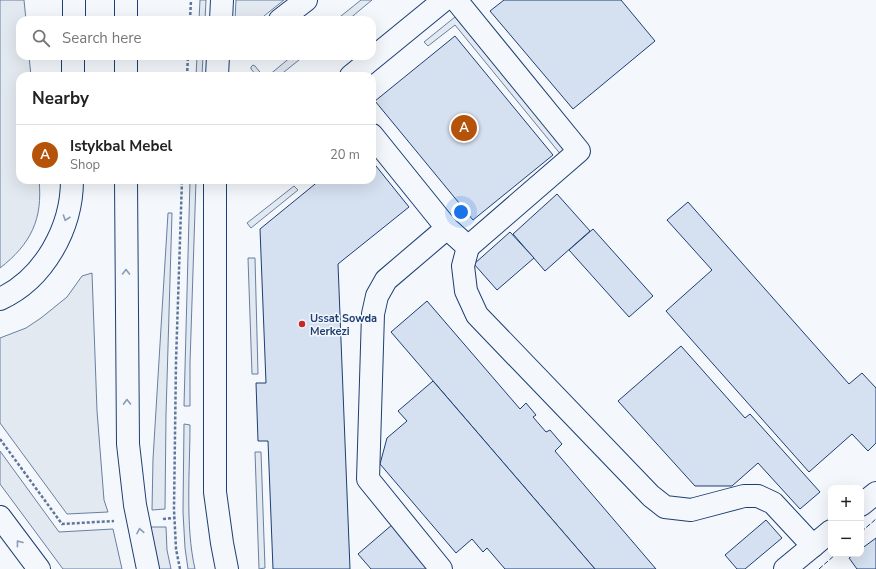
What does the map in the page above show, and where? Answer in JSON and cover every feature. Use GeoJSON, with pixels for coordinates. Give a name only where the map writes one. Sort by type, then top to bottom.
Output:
{"type":"FeatureCollection","features":[{"type":"Feature","properties":{"kind":"main road"},"geometry":{"type":"LineString","coordinates":[[74,0],[74,16]]}},
{"type":"Feature","properties":{"kind":"main road"},"geometry":{"type":"LineString","coordinates":[[126,0],[126,16]]}},
{"type":"Feature","properties":{"kind":"main road"},"geometry":{"type":"LineString","coordinates":[[221,16],[222,0]]}},
{"type":"Feature","properties":{"kind":"main road"},"geometry":{"type":"LineString","coordinates":[[285,16],[306,0]]}},
{"type":"Feature","properties":{"kind":"main road"},"geometry":{"type":"LineString","coordinates":[[376,56],[444,0]]}},
{"type":"Feature","properties":{"kind":"main road"},"geometry":{"type":"LineString","coordinates":[[456,0],[579,151],[468,247],[463,266],[466,291],[477,315],[651,496],[665,507],[691,510],[744,496],[758,496],[773,503],[813,546]]}},
{"type":"Feature","properties":{"kind":"main road"},"geometry":{"type":"LineString","coordinates":[[73,60],[73,72]]}},
{"type":"Feature","properties":{"kind":"main road"},"geometry":{"type":"LineString","coordinates":[[126,60],[126,72]]}},
{"type":"Feature","properties":{"kind":"main road"},"geometry":{"type":"LineString","coordinates":[[356,72],[371,60]]}},
{"type":"Feature","properties":{"kind":"main road"},"geometry":{"type":"LineString","coordinates":[[376,141],[447,228],[468,247]]}},
{"type":"Feature","properties":{"kind":"main road"},"geometry":{"type":"LineString","coordinates":[[0,299],[11,294],[32,277],[48,257],[60,235],[68,214],[72,184]]}},
{"type":"Feature","properties":{"kind":"main road"},"geometry":{"type":"LineString","coordinates":[[126,184],[128,444],[135,505],[148,569]]}},
{"type":"Feature","properties":{"kind":"main road"},"geometry":{"type":"LineString","coordinates":[[218,184],[214,492],[227,569]]}},
{"type":"Feature","properties":{"kind":"main road"},"geometry":{"type":"LineString","coordinates":[[441,569],[368,479],[373,314],[377,296],[386,280],[447,228]]}},
{"type":"Feature","properties":{"kind":"main road"},"geometry":{"type":"LineString","coordinates":[[864,503],[876,493]]}},
{"type":"Feature","properties":{"kind":"main road"},"geometry":{"type":"LineString","coordinates":[[0,517],[38,569]]}},
{"type":"Feature","properties":{"kind":"main road"},"geometry":{"type":"LineString","coordinates":[[785,569],[828,534]]}},
{"type":"Feature","properties":{"kind":"path"},"geometry":{"type":"LineString","coordinates":[[190,16],[192,0]]}},
{"type":"Feature","properties":{"kind":"path"},"geometry":{"type":"LineString","coordinates":[[187,72],[188,60]]}},
{"type":"Feature","properties":{"kind":"path"},"geometry":{"type":"LineString","coordinates":[[180,569],[176,549],[174,518],[176,361],[182,184]]}},
{"type":"Feature","properties":{"kind":"path"},"geometry":{"type":"LineString","coordinates":[[0,439],[62,524],[174,518]]}},
{"type":"Feature","properties":{"kind":"shaded area"},"geometry":{"type":"Polygon","coordinates":[[[0,0],[24,0],[26,16],[16,16],[16,60],[29,60],[31,72],[16,72],[16,184],[39,184],[39,207],[33,230],[27,240],[20,250],[0,268],[0,0]]]}},
{"type":"Feature","properties":{"kind":"shaded area"},"geometry":{"type":"Polygon","coordinates":[[[200,0],[206,0],[205,16],[199,16],[200,0]]]}},
{"type":"Feature","properties":{"kind":"shaded area"},"geometry":{"type":"Polygon","coordinates":[[[236,0],[284,0],[264,16],[235,16],[236,0]]]}},
{"type":"Feature","properties":{"kind":"shaded area"},"geometry":{"type":"Polygon","coordinates":[[[361,0],[372,0],[353,16],[341,16],[361,0]]]}},
{"type":"Feature","properties":{"kind":"shaded area"},"geometry":{"type":"Polygon","coordinates":[[[455,17],[566,152],[562,156],[455,25],[428,46],[424,42],[455,17]]]}},
{"type":"Feature","properties":{"kind":"shaded area"},"geometry":{"type":"Polygon","coordinates":[[[197,60],[203,60],[202,72],[196,72],[197,60]]]}},
{"type":"Feature","properties":{"kind":"shaded area"},"geometry":{"type":"Polygon","coordinates":[[[287,60],[299,60],[284,72],[273,72],[287,60]]]}},
{"type":"Feature","properties":{"kind":"shaded area"},"geometry":{"type":"Polygon","coordinates":[[[253,65],[255,66],[260,72],[254,72],[251,67],[253,65]]]}},
{"type":"Feature","properties":{"kind":"shaded area"},"geometry":{"type":"Polygon","coordinates":[[[190,184],[196,184],[190,406],[184,406],[190,184]]]}},
{"type":"Feature","properties":{"kind":"shaded area"},"geometry":{"type":"Polygon","coordinates":[[[294,186],[298,190],[251,228],[247,223],[294,186]]]}},
{"type":"Feature","properties":{"kind":"shaded area"},"geometry":{"type":"Polygon","coordinates":[[[168,213],[172,213],[166,414],[165,509],[152,510],[153,459],[168,213]]]}},
{"type":"Feature","properties":{"kind":"shaded area"},"geometry":{"type":"Polygon","coordinates":[[[248,258],[255,258],[258,374],[252,374],[248,258]]]}},
{"type":"Feature","properties":{"kind":"shaded area"},"geometry":{"type":"Polygon","coordinates":[[[92,273],[97,411],[104,500],[108,512],[67,514],[0,423],[0,338],[26,328],[41,318],[67,297],[82,276],[92,273]]]}},
{"type":"Feature","properties":{"kind":"shaded area"},"geometry":{"type":"Polygon","coordinates":[[[184,424],[190,425],[189,516],[195,569],[188,569],[185,548],[183,512],[184,424]]]}},
{"type":"Feature","properties":{"kind":"shaded area"},"geometry":{"type":"Polygon","coordinates":[[[0,451],[59,532],[113,529],[122,569],[63,569],[0,484],[0,451]]]}},
{"type":"Feature","properties":{"kind":"shaded area"},"geometry":{"type":"Polygon","coordinates":[[[255,452],[261,452],[265,568],[259,569],[255,452]]]}},
{"type":"Feature","properties":{"kind":"shaded area"},"geometry":{"type":"Polygon","coordinates":[[[148,527],[166,527],[167,550],[171,569],[156,569],[148,527]]]}},
{"type":"Feature","properties":{"kind":"building"},"geometry":{"type":"Polygon","coordinates":[[[504,0],[621,0],[655,41],[573,109],[490,11],[504,0]]]}},
{"type":"Feature","properties":{"kind":"building"},"geometry":{"type":"Polygon","coordinates":[[[455,36],[553,155],[473,220],[376,102],[376,100],[455,36]]]}},
{"type":"Feature","properties":{"kind":"building","name":"Ussat Sowda Merkezi"},"geometry":{"type":"Polygon","coordinates":[[[376,166],[409,207],[338,264],[350,569],[273,569],[268,441],[258,441],[256,383],[266,383],[260,229],[315,184],[376,184],[376,166]]]}},
{"type":"Feature","properties":{"kind":"building"},"geometry":{"type":"Polygon","coordinates":[[[557,194],[590,231],[545,271],[513,234],[557,194]]]}},
{"type":"Feature","properties":{"kind":"building"},"geometry":{"type":"Polygon","coordinates":[[[688,202],[849,384],[862,373],[876,388],[876,443],[868,451],[852,434],[809,472],[666,311],[712,270],[667,220],[688,202]]]}},
{"type":"Feature","properties":{"kind":"building"},"geometry":{"type":"Polygon","coordinates":[[[593,229],[653,296],[629,317],[569,250],[593,229]]]}},
{"type":"Feature","properties":{"kind":"building"},"geometry":{"type":"Polygon","coordinates":[[[510,232],[534,258],[497,290],[474,264],[510,232]]]}},
{"type":"Feature","properties":{"kind":"building"},"geometry":{"type":"Polygon","coordinates":[[[427,301],[520,409],[526,403],[536,415],[533,417],[546,432],[550,430],[562,444],[555,451],[656,569],[595,569],[391,332],[427,301]]]}},
{"type":"Feature","properties":{"kind":"building"},"geometry":{"type":"Polygon","coordinates":[[[681,346],[745,418],[750,414],[820,492],[800,509],[758,463],[732,486],[695,486],[618,401],[681,346]]]}},
{"type":"Feature","properties":{"kind":"building"},"geometry":{"type":"Polygon","coordinates":[[[433,381],[595,569],[505,569],[487,548],[483,552],[472,539],[456,553],[380,464],[387,438],[407,421],[398,411],[433,381]]]}},
{"type":"Feature","properties":{"kind":"building"},"geometry":{"type":"Polygon","coordinates":[[[766,520],[782,538],[745,569],[737,569],[725,555],[766,520]]]}},
{"type":"Feature","properties":{"kind":"building"},"geometry":{"type":"Polygon","coordinates":[[[393,524],[432,569],[371,569],[358,554],[393,524]]]}},
{"type":"Feature","properties":{"kind":"building"},"geometry":{"type":"Polygon","coordinates":[[[876,538],[876,569],[857,569],[849,558],[864,557],[864,547],[876,538]]]}},
{"type":"Feature","properties":{"kind":"fence"},"geometry":{"type":"LineString","coordinates":[[864,529],[876,519]]}},
{"type":"Feature","properties":{"kind":"fence"},"geometry":{"type":"LineString","coordinates":[[819,569],[833,557]]}},
{"type":"Feature","properties":{"kind":"place","name":"Istykbal Mebel"},"geometry":{"type":"Point","coordinates":[464,128]}},
{"type":"Feature","properties":{"kind":"place","name":"Ussat Sowda Merkezi"},"geometry":{"type":"Point","coordinates":[302,324]}}]}
